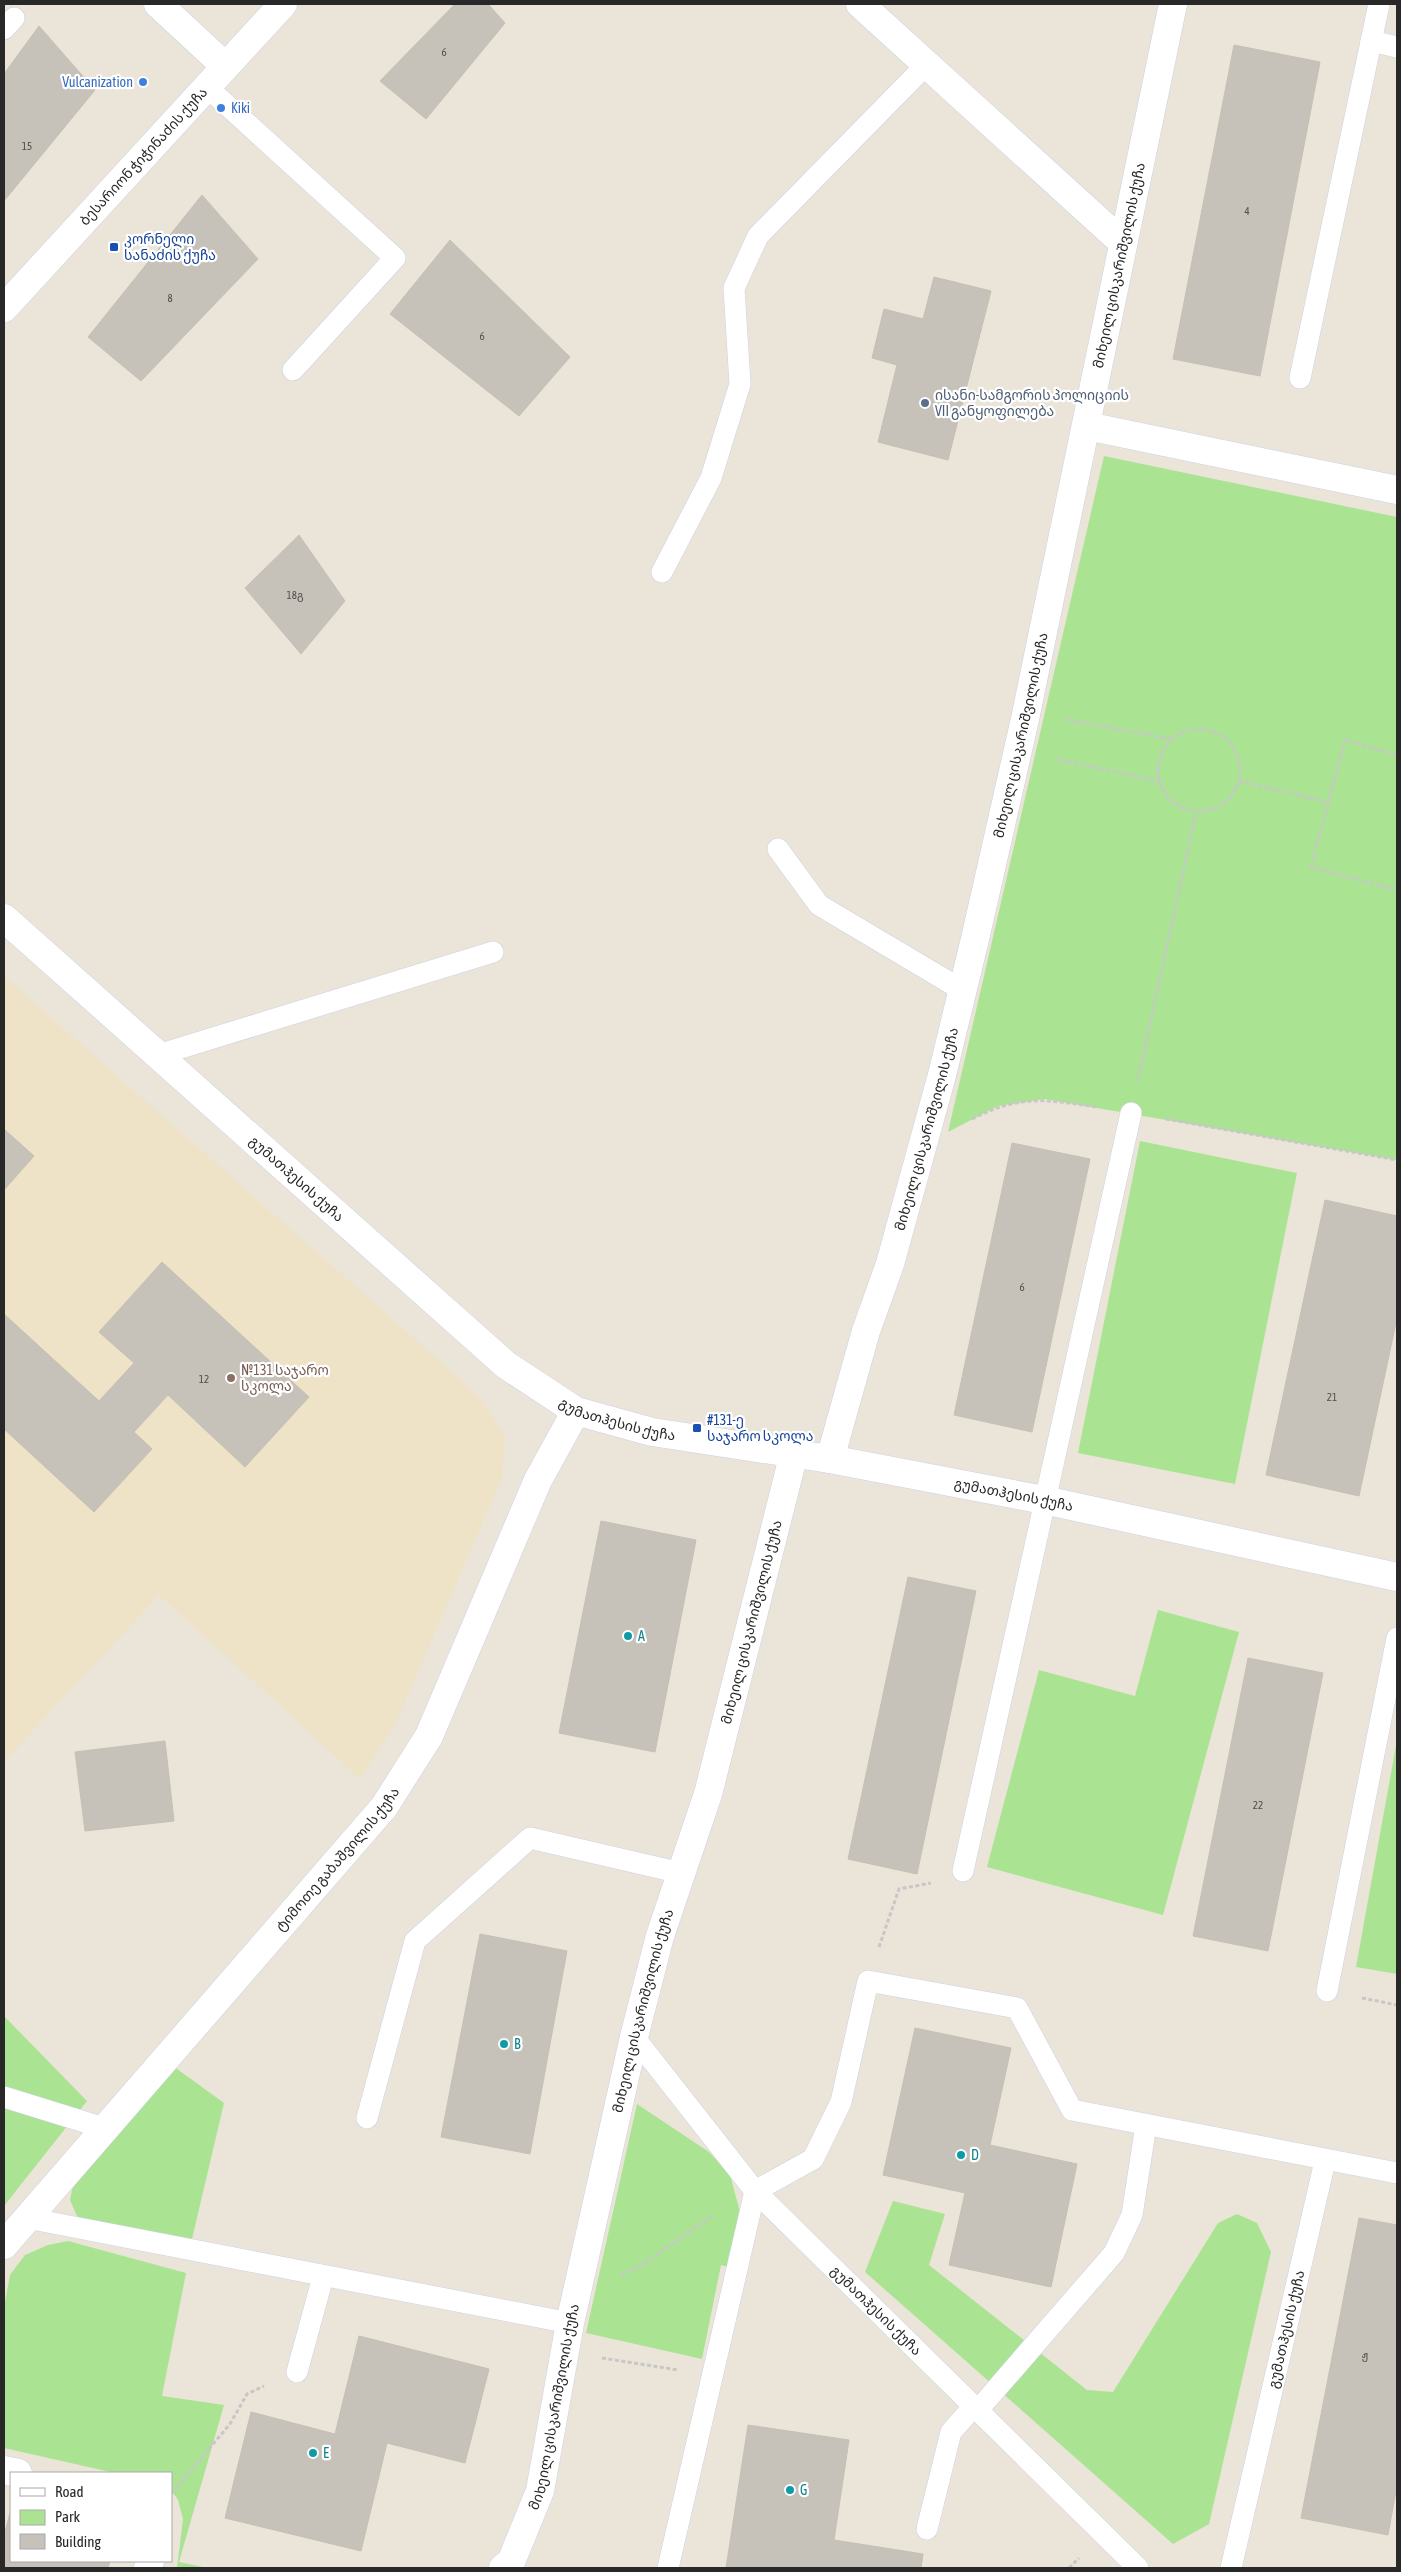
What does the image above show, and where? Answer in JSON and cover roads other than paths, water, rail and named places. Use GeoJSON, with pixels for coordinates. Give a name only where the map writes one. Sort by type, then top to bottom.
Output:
{"type":"FeatureCollection","features":[{"type":"Feature","properties":{"kind":"street"},"geometry":{"type":"LineString","coordinates":[[158,4],[177,13],[225,66]]}},
{"type":"Feature","properties":{"kind":"street","name":"ბესარიონ ჭიჭინაძის ქუჩა"},"geometry":{"type":"LineString","coordinates":[[6,303],[283,4]]}},
{"type":"Feature","properties":{"kind":"street"},"geometry":{"type":"LineString","coordinates":[[860,4],[1122,242]]}},
{"type":"Feature","properties":{"kind":"street","name":"მიხეილ ცისკარიშვილის ქუჩა"},"geometry":{"type":"LineString","coordinates":[[830,1459],[866,1331],[890,1264],[942,1076],[1026,712],[1087,426],[1122,242],[1173,4]]}},
{"type":"Feature","properties":{"kind":"street"},"geometry":{"type":"LineString","coordinates":[[1087,426],[1397,490]]}},
{"type":"Feature","properties":{"kind":"street","name":"გუმათჰესის ქუჩა"},"geometry":{"type":"LineString","coordinates":[[4,918],[506,1365],[576,1411],[652,1432],[830,1459],[1044,1500],[1397,1577]]}},
{"type":"Feature","properties":{"kind":"street","name":"ტიმოთე გაბაშვილის ქუჩა"},"geometry":{"type":"LineString","coordinates":[[4,2245],[384,1807],[429,1736],[538,1480],[576,1411]]}},
{"type":"Feature","properties":{"kind":"street","name":"მიხეილ ცისკარიშვილის ქუჩა"},"geometry":{"type":"LineString","coordinates":[[503,2568],[510,2562],[540,2491],[576,2292],[634,2037],[660,1936],[708,1794],[794,1454]]}},
{"type":"Feature","properties":{"kind":"lane"},"geometry":{"type":"LineString","coordinates":[[1300,378],[1379,4]]}},
{"type":"Feature","properties":{"kind":"lane"},"geometry":{"type":"LineString","coordinates":[[1371,41],[1397,47]]}},
{"type":"Feature","properties":{"kind":"lane"},"geometry":{"type":"LineString","coordinates":[[662,572],[711,478],[740,384],[734,288],[758,236],[927,64]]}},
{"type":"Feature","properties":{"kind":"lane"},"geometry":{"type":"LineString","coordinates":[[207,87],[395,258],[293,370]]}},
{"type":"Feature","properties":{"kind":"lane"},"geometry":{"type":"LineString","coordinates":[[778,849],[819,905],[962,990]]}},
{"type":"Feature","properties":{"kind":"lane"},"geometry":{"type":"LineString","coordinates":[[158,1055],[493,952]]}},
{"type":"Feature","properties":{"kind":"lane"},"geometry":{"type":"LineString","coordinates":[[964,1871],[1044,1500],[1131,1112]]}},
{"type":"Feature","properties":{"kind":"lane"},"geometry":{"type":"LineString","coordinates":[[1327,1991],[1397,1638]]}},
{"type":"Feature","properties":{"kind":"lane"},"geometry":{"type":"LineString","coordinates":[[367,2118],[415,1941],[530,1838],[681,1873]]}},
{"type":"Feature","properties":{"kind":"lane"},"geometry":{"type":"LineString","coordinates":[[668,2568],[755,2191],[813,2159],[841,2102],[868,1981],[1017,2008],[1072,2110],[1326,2161],[1397,2173]]}},
{"type":"Feature","properties":{"kind":"lane","name":"გუმათჰესის ქუჩა"},"geometry":{"type":"LineString","coordinates":[[634,2037],[755,2191],[1138,2568]]}},
{"type":"Feature","properties":{"kind":"lane"},"geometry":{"type":"LineString","coordinates":[[4,2097],[104,2128]]}},
{"type":"Feature","properties":{"kind":"lane"},"geometry":{"type":"LineString","coordinates":[[927,2529],[951,2432],[976,2408],[1114,2253],[1132,2215],[1146,2125]]}},
{"type":"Feature","properties":{"kind":"lane","name":"გუმათჰესის ქუჩა"},"geometry":{"type":"LineString","coordinates":[[1231,2568],[1326,2161]]}},
{"type":"Feature","properties":{"kind":"lane"},"geometry":{"type":"LineString","coordinates":[[26,2218],[323,2277],[570,2323]]}},
{"type":"Feature","properties":{"kind":"lane"},"geometry":{"type":"LineString","coordinates":[[297,2372],[323,2277]]}},
{"type":"Feature","properties":{"kind":"place","name":"Vulcanization"},"geometry":{"type":"Point","coordinates":[143,82]}},
{"type":"Feature","properties":{"kind":"place","name":"Kiki"},"geometry":{"type":"Point","coordinates":[221,108]}},
{"type":"Feature","properties":{"kind":"place","name":"კორნელი სანაძის ქუჩა"},"geometry":{"type":"Point","coordinates":[114,247]}},
{"type":"Feature","properties":{"kind":"place","name":"ისანი-სამგორის პოლიციის VII განყოფილება"},"geometry":{"type":"Point","coordinates":[925,403]}},
{"type":"Feature","properties":{"kind":"place","name":"№131 საჯარო სკოლა"},"geometry":{"type":"Point","coordinates":[231,1378]}},
{"type":"Feature","properties":{"kind":"place","name":"#131-ე საჯარო სკოლა"},"geometry":{"type":"Point","coordinates":[697,1428]}},
{"type":"Feature","properties":{"kind":"place","name":"A"},"geometry":{"type":"Point","coordinates":[628,1636]}},
{"type":"Feature","properties":{"kind":"place","name":"B"},"geometry":{"type":"Point","coordinates":[504,2044]}},
{"type":"Feature","properties":{"kind":"place","name":"D"},"geometry":{"type":"Point","coordinates":[961,2155]}},
{"type":"Feature","properties":{"kind":"place","name":"E"},"geometry":{"type":"Point","coordinates":[313,2453]}},
{"type":"Feature","properties":{"kind":"place","name":"G"},"geometry":{"type":"Point","coordinates":[790,2490]}}]}
